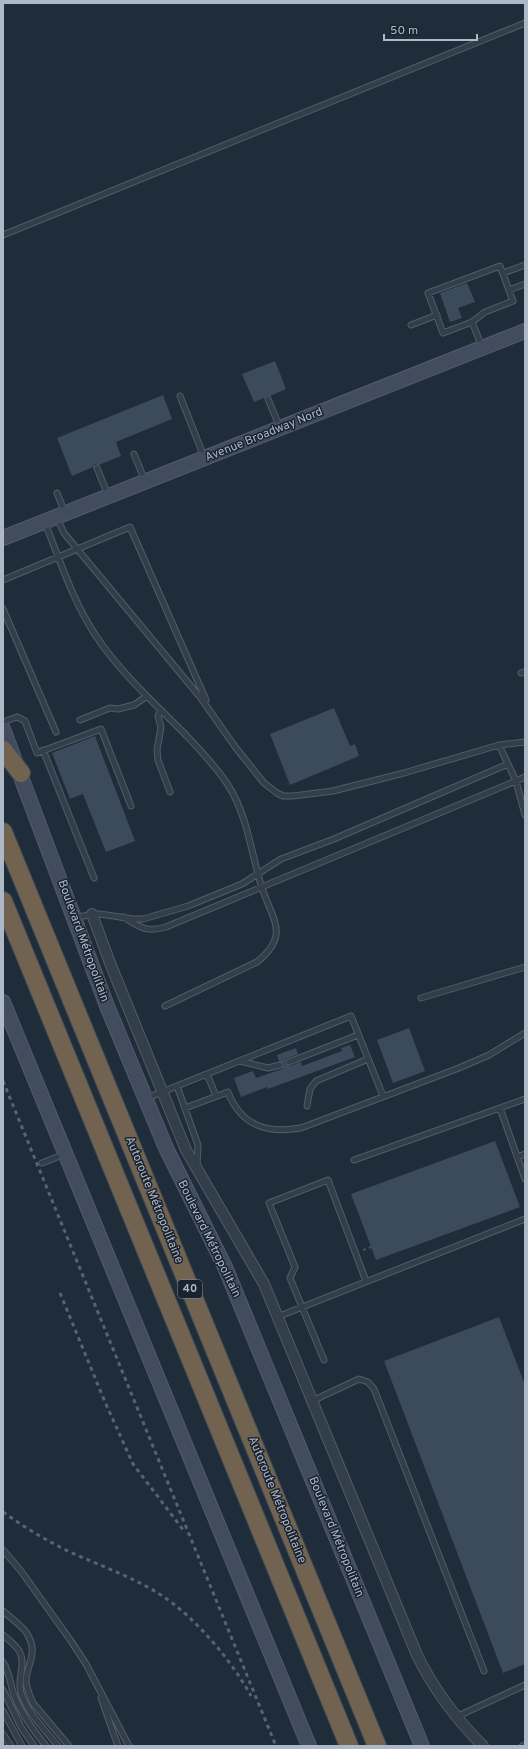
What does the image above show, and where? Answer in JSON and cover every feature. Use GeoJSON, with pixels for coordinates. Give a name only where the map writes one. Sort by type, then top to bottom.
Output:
{"type":"FeatureCollection","features":[{"type":"Feature","properties":{"kind":"highway"},"geometry":{"type":"LineString","coordinates":[[3,750],[21,773]]}},
{"type":"Feature","properties":{"kind":"highway","name":"Autoroute Métropolitaine"},"geometry":{"type":"LineString","coordinates":[[3,832],[378,1746]]}},
{"type":"Feature","properties":{"kind":"highway","name":"40"},"geometry":{"type":"LineString","coordinates":[[5,906],[349,1746]]}},
{"type":"Feature","properties":{"kind":"main road","name":"Avenue Broadway Nord"},"geometry":{"type":"LineString","coordinates":[[3,538],[525,331]]}},
{"type":"Feature","properties":{"kind":"main road","name":"Boulevard Métropolitain"},"geometry":{"type":"LineString","coordinates":[[3,729],[21,773],[107,1006],[180,1178],[225,1267],[422,1746]]}},
{"type":"Feature","properties":{"kind":"main road"},"geometry":{"type":"LineString","coordinates":[[3,1002],[308,1746]]}},
{"type":"Feature","properties":{"kind":"street","name":"Boulevard Métropolitain"},"geometry":{"type":"LineString","coordinates":[[92,914],[110,963],[186,1150],[257,1270],[412,1645],[432,1684],[456,1717],[483,1746]]}},
{"type":"Feature","properties":{"kind":"lane"},"geometry":{"type":"LineString","coordinates":[[3,235],[525,23]]}},
{"type":"Feature","properties":{"kind":"lane"},"geometry":{"type":"LineString","coordinates":[[503,273],[525,265]]}},
{"type":"Feature","properties":{"kind":"lane"},"geometry":{"type":"LineString","coordinates":[[500,266],[503,273],[513,301],[485,312],[472,322],[443,333],[428,293],[500,266]]}},
{"type":"Feature","properties":{"kind":"lane"},"geometry":{"type":"LineString","coordinates":[[509,290],[525,284]]}},
{"type":"Feature","properties":{"kind":"lane"},"geometry":{"type":"LineString","coordinates":[[411,325],[437,315]]}},
{"type":"Feature","properties":{"kind":"lane"},"geometry":{"type":"LineString","coordinates":[[472,322],[482,348]]}},
{"type":"Feature","properties":{"kind":"lane"},"geometry":{"type":"LineString","coordinates":[[180,396],[205,458]]}},
{"type":"Feature","properties":{"kind":"lane"},"geometry":{"type":"LineString","coordinates":[[268,399],[280,428]]}},
{"type":"Feature","properties":{"kind":"lane"},"geometry":{"type":"LineString","coordinates":[[134,454],[146,482]]}},
{"type":"Feature","properties":{"kind":"lane"},"geometry":{"type":"LineString","coordinates":[[97,468],[109,496]]}},
{"type":"Feature","properties":{"kind":"lane"},"geometry":{"type":"LineString","coordinates":[[57,493],[55,518],[59,556],[85,620],[114,660],[206,756],[228,785],[246,826],[262,888],[277,928],[276,938],[266,955],[249,966],[165,1006]]}},
{"type":"Feature","properties":{"kind":"lane"},"geometry":{"type":"LineString","coordinates":[[55,518],[64,533],[78,548],[210,710],[236,748],[264,783],[283,796],[333,791],[404,773],[499,745],[525,742]]}},
{"type":"Feature","properties":{"kind":"lane"},"geometry":{"type":"LineString","coordinates":[[3,580],[130,526],[210,710]]}},
{"type":"Feature","properties":{"kind":"lane"},"geometry":{"type":"LineString","coordinates":[[3,609],[56,732]]}},
{"type":"Feature","properties":{"kind":"lane"},"geometry":{"type":"LineString","coordinates":[[80,720],[110,708],[118,709],[134,705],[147,696]]}},
{"type":"Feature","properties":{"kind":"lane"},"geometry":{"type":"LineString","coordinates":[[161,710],[158,716],[161,727],[158,760],[170,792]]}},
{"type":"Feature","properties":{"kind":"lane"},"geometry":{"type":"LineString","coordinates":[[3,722],[14,718],[22,718],[25,721],[37,753],[101,728],[131,806]]}},
{"type":"Feature","properties":{"kind":"lane"},"geometry":{"type":"LineString","coordinates":[[499,745],[516,781],[525,815]]}},
{"type":"Feature","properties":{"kind":"lane"},"geometry":{"type":"LineString","coordinates":[[43,750],[94,878]]}},
{"type":"Feature","properties":{"kind":"lane"},"geometry":{"type":"LineString","coordinates":[[75,919],[92,914],[143,919],[188,906],[242,884],[281,859],[334,839],[508,764]]}},
{"type":"Feature","properties":{"kind":"lane"},"geometry":{"type":"LineString","coordinates":[[123,917],[144,929],[156,930],[262,888],[525,777]]}},
{"type":"Feature","properties":{"kind":"lane"},"geometry":{"type":"LineString","coordinates":[[421,998],[525,967]]}},
{"type":"Feature","properties":{"kind":"lane"},"geometry":{"type":"LineString","coordinates":[[146,1099],[350,1016],[383,1096]]}},
{"type":"Feature","properties":{"kind":"lane"},"geometry":{"type":"LineString","coordinates":[[185,1108],[228,1092],[236,1109],[248,1121],[267,1128],[280,1130],[301,1128],[459,1068],[508,1045],[525,1033]]}},
{"type":"Feature","properties":{"kind":"lane"},"geometry":{"type":"LineString","coordinates":[[289,1062],[358,1035]]}},
{"type":"Feature","properties":{"kind":"lane"},"geometry":{"type":"LineString","coordinates":[[307,1106],[310,1089],[316,1081],[368,1059]]}},
{"type":"Feature","properties":{"kind":"lane"},"geometry":{"type":"LineString","coordinates":[[240,1060],[268,1068],[280,1065]]}},
{"type":"Feature","properties":{"kind":"lane"},"geometry":{"type":"LineString","coordinates":[[207,1074],[216,1096]]}},
{"type":"Feature","properties":{"kind":"lane"},"geometry":{"type":"LineString","coordinates":[[177,1086],[198,1145],[197,1169]]}},
{"type":"Feature","properties":{"kind":"lane"},"geometry":{"type":"LineString","coordinates":[[354,1160],[525,1099]]}},
{"type":"Feature","properties":{"kind":"lane"},"geometry":{"type":"LineString","coordinates":[[500,1108],[525,1179]]}},
{"type":"Feature","properties":{"kind":"lane"},"geometry":{"type":"LineString","coordinates":[[42,1163],[66,1154]]}},
{"type":"Feature","properties":{"kind":"lane"},"geometry":{"type":"LineString","coordinates":[[517,1157],[525,1154]]}},
{"type":"Feature","properties":{"kind":"lane"},"geometry":{"type":"LineString","coordinates":[[324,1360],[290,1278],[295,1267],[269,1203],[328,1180],[366,1281]]}},
{"type":"Feature","properties":{"kind":"lane"},"geometry":{"type":"LineString","coordinates":[[277,1317],[525,1219]]}},
{"type":"Feature","properties":{"kind":"lane"},"geometry":{"type":"LineString","coordinates":[[312,1401],[359,1379],[368,1382],[374,1389],[484,1671]]}},
{"type":"Feature","properties":{"kind":"lane"},"geometry":{"type":"LineString","coordinates":[[3,1550],[22,1572],[71,1641],[95,1680],[129,1746]]}},
{"type":"Feature","properties":{"kind":"lane"},"geometry":{"type":"LineString","coordinates":[[3,1611],[21,1626],[30,1641],[32,1657],[26,1680],[33,1703],[69,1746]]}},
{"type":"Feature","properties":{"kind":"lane"},"geometry":{"type":"LineString","coordinates":[[3,1635],[17,1647],[20,1653],[22,1665],[19,1687],[25,1703],[58,1746]]}},
{"type":"Feature","properties":{"kind":"lane"},"geometry":{"type":"LineString","coordinates":[[3,1662],[7,1669],[13,1693],[28,1724],[46,1746]]}},
{"type":"Feature","properties":{"kind":"lane"},"geometry":{"type":"LineString","coordinates":[[95,1680],[118,1746]]}},
{"type":"Feature","properties":{"kind":"lane"},"geometry":{"type":"LineString","coordinates":[[456,1717],[525,1685]]}},
{"type":"Feature","properties":{"kind":"lane"},"geometry":{"type":"LineString","coordinates":[[3,1690],[21,1727],[34,1746]]}},
{"type":"Feature","properties":{"kind":"lane"},"geometry":{"type":"LineString","coordinates":[[3,1712],[22,1746]]}},
{"type":"Feature","properties":{"kind":"lane"},"geometry":{"type":"LineString","coordinates":[[3,1734],[11,1746]]}},
{"type":"Feature","properties":{"kind":"building"},"geometry":{"type":"Polygon","coordinates":[[[467,283],[475,302],[458,308],[462,318],[450,322],[440,293],[467,283]]]}},
{"type":"Feature","properties":{"kind":"building"},"geometry":{"type":"Polygon","coordinates":[[[275,361],[286,389],[270,396],[267,395],[264,398],[254,402],[242,374],[275,361]]]}},
{"type":"Feature","properties":{"kind":"building"},"geometry":{"type":"Polygon","coordinates":[[[163,395],[172,419],[116,442],[121,456],[99,465],[95,464],[93,467],[72,476],[57,438],[163,395]]]}},
{"type":"Feature","properties":{"kind":"building"},"geometry":{"type":"Polygon","coordinates":[[[334,708],[350,746],[355,744],[359,756],[290,785],[270,734],[334,708]]]}},
{"type":"Feature","properties":{"kind":"building"},"geometry":{"type":"Polygon","coordinates":[[[95,736],[135,841],[106,852],[83,794],[70,799],[52,753],[95,736]]]}},
{"type":"Feature","properties":{"kind":"building"},"geometry":{"type":"Polygon","coordinates":[[[409,1028],[425,1071],[393,1083],[377,1040],[409,1028]]]}},
{"type":"Feature","properties":{"kind":"building"},"geometry":{"type":"Polygon","coordinates":[[[350,1045],[355,1057],[268,1089],[267,1087],[241,1097],[234,1078],[253,1071],[256,1078],[282,1069],[284,1064],[279,1061],[277,1055],[296,1048],[298,1054],[286,1059],[285,1064],[290,1066],[301,1062],[302,1066],[342,1051],[341,1048],[350,1045]]]}},
{"type":"Feature","properties":{"kind":"building"},"geometry":{"type":"Polygon","coordinates":[[[495,1141],[520,1207],[376,1260],[351,1194],[495,1141]]]}},
{"type":"Feature","properties":{"kind":"building"},"geometry":{"type":"Polygon","coordinates":[[[499,1317],[525,1385],[525,1664],[503,1673],[384,1361],[499,1317]]]}},
{"type":"Feature","properties":{"kind":"railway"},"geometry":{"type":"LineString","coordinates":[[3,1081],[276,1746]]}},
{"type":"Feature","properties":{"kind":"railway"},"geometry":{"type":"LineString","coordinates":[[60,1293],[105,1402],[133,1464],[184,1531]]}},
{"type":"Feature","properties":{"kind":"railway"},"geometry":{"type":"LineString","coordinates":[[3,1512],[53,1543],[139,1583],[174,1604],[199,1627],[223,1654],[251,1696]]}}]}
